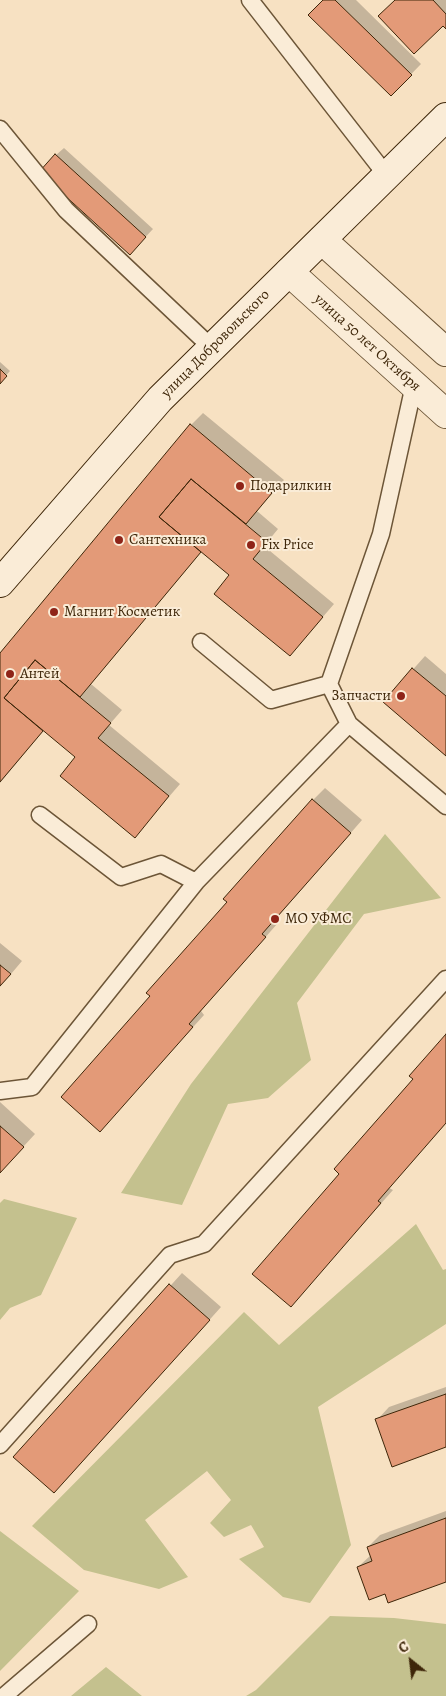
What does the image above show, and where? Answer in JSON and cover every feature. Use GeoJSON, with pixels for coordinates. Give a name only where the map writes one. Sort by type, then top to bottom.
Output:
{"type":"FeatureCollection","features":[{"type":"Feature","properties":{"kind":"street","name":"улица Добровольского"},"geometry":{"type":"LineString","coordinates":[[0,583],[160,399],[446,118]]}},
{"type":"Feature","properties":{"kind":"street"},"geometry":{"type":"LineString","coordinates":[[322,240],[446,352]]}},
{"type":"Feature","properties":{"kind":"street","name":"улица 50 лет Октября"},"geometry":{"type":"LineString","coordinates":[[289,272],[446,414]]}},
{"type":"Feature","properties":{"kind":"lane"},"geometry":{"type":"LineString","coordinates":[[250,0],[387,176]]}},
{"type":"Feature","properties":{"kind":"lane"},"geometry":{"type":"LineString","coordinates":[[0,129],[66,210],[212,348]]}},
{"type":"Feature","properties":{"kind":"lane"},"geometry":{"type":"LineString","coordinates":[[414,385],[381,534],[329,684],[350,724],[446,806]]}},
{"type":"Feature","properties":{"kind":"lane"},"geometry":{"type":"LineString","coordinates":[[201,642],[271,700],[329,684]]}},
{"type":"Feature","properties":{"kind":"lane"},"geometry":{"type":"LineString","coordinates":[[0,1091],[32,1087],[196,882],[350,724]]}},
{"type":"Feature","properties":{"kind":"lane"},"geometry":{"type":"LineString","coordinates":[[40,815],[121,877],[161,864],[196,882]]}},
{"type":"Feature","properties":{"kind":"lane"},"geometry":{"type":"LineString","coordinates":[[0,1446],[170,1255],[204,1244],[446,978]]}},
{"type":"Feature","properties":{"kind":"lane"},"geometry":{"type":"LineString","coordinates":[[4,1696],[88,1624]]}},
{"type":"Feature","properties":{"kind":"shaded area"},"geometry":{"type":"Polygon","coordinates":[[[385,834],[441,898],[364,914],[297,1003],[311,1060],[268,1098],[228,1104],[182,1205],[121,1193],[191,1084],[385,834]]]}},
{"type":"Feature","properties":{"kind":"shaded area"},"geometry":{"type":"Polygon","coordinates":[[[4,1199],[77,1218],[41,1295],[10,1308],[0,1320],[0,1203],[4,1199]]]}},
{"type":"Feature","properties":{"kind":"shaded area"},"geometry":{"type":"Polygon","coordinates":[[[416,1224],[443,1270],[446,1269],[446,1324],[318,1407],[351,1545],[310,1603],[283,1597],[239,1559],[264,1547],[251,1525],[224,1537],[210,1523],[231,1500],[207,1471],[145,1520],[188,1577],[159,1589],[84,1570],[32,1526],[244,1312],[279,1345],[416,1224]]]}},
{"type":"Feature","properties":{"kind":"shaded area"},"geometry":{"type":"Polygon","coordinates":[[[0,1531],[79,1591],[0,1671],[0,1531]]]}},
{"type":"Feature","properties":{"kind":"shaded area"},"geometry":{"type":"Polygon","coordinates":[[[330,1616],[394,1618],[446,1624],[446,1696],[246,1696],[256,1690],[330,1616]]]}},
{"type":"Feature","properties":{"kind":"shaded area"},"geometry":{"type":"Polygon","coordinates":[[[106,1667],[142,1696],[71,1696],[106,1667]]]}},
{"type":"Feature","properties":{"kind":"building"},"geometry":{"type":"Polygon","coordinates":[[[323,0],[335,0],[412,75],[391,96],[308,15],[323,0]]]}},
{"type":"Feature","properties":{"kind":"building"},"geometry":{"type":"Polygon","coordinates":[[[395,0],[433,0],[446,14],[446,29],[443,26],[414,54],[378,16],[395,0]]]}},
{"type":"Feature","properties":{"kind":"building"},"geometry":{"type":"Polygon","coordinates":[[[55,154],[146,237],[130,255],[39,172],[55,154]]]}},
{"type":"Feature","properties":{"kind":"building"},"geometry":{"type":"Polygon","coordinates":[[[0,369],[7,376],[0,384],[0,369]]]}},
{"type":"Feature","properties":{"kind":"building"},"geometry":{"type":"Polygon","coordinates":[[[190,424],[272,493],[246,524],[191,479],[159,517],[201,552],[80,697],[35,660],[4,698],[43,731],[0,782],[0,653],[190,424]]]}},
{"type":"Feature","properties":{"kind":"building"},"geometry":{"type":"Polygon","coordinates":[[[191,479],[267,542],[253,559],[323,617],[290,656],[214,594],[229,575],[159,517],[191,479]]]}},
{"type":"Feature","properties":{"kind":"building"},"geometry":{"type":"Polygon","coordinates":[[[35,660],[111,723],[98,738],[169,796],[135,838],[60,776],[75,757],[4,698],[35,660]]]}},
{"type":"Feature","properties":{"kind":"building"},"geometry":{"type":"Polygon","coordinates":[[[412,668],[446,696],[446,756],[383,702],[412,668]]]}},
{"type":"Feature","properties":{"kind":"building"},"geometry":{"type":"Polygon","coordinates":[[[312,799],[351,833],[262,934],[266,937],[189,1024],[193,1027],[100,1132],[61,1097],[150,996],[146,993],[227,902],[223,899],[312,799]]]}},
{"type":"Feature","properties":{"kind":"building"},"geometry":{"type":"Polygon","coordinates":[[[0,965],[11,974],[0,986],[0,965]]]}},
{"type":"Feature","properties":{"kind":"building"},"geometry":{"type":"Polygon","coordinates":[[[446,1034],[446,1123],[378,1201],[381,1203],[291,1307],[252,1274],[339,1174],[334,1169],[413,1079],[409,1076],[446,1034]]]}},
{"type":"Feature","properties":{"kind":"building"},"geometry":{"type":"Polygon","coordinates":[[[0,1126],[24,1147],[0,1173],[0,1126]]]}},
{"type":"Feature","properties":{"kind":"building"},"geometry":{"type":"Polygon","coordinates":[[[169,1284],[210,1320],[54,1493],[13,1457],[169,1284]]]}},
{"type":"Feature","properties":{"kind":"building"},"geometry":{"type":"Polygon","coordinates":[[[446,1394],[446,1447],[392,1467],[375,1419],[446,1394]]]}},
{"type":"Feature","properties":{"kind":"building"},"geometry":{"type":"Polygon","coordinates":[[[446,1518],[446,1582],[388,1603],[385,1594],[369,1600],[357,1567],[372,1561],[367,1547],[446,1518]]]}},
{"type":"Feature","properties":{"kind":"place","name":"Подарилкин"},"geometry":{"type":"Point","coordinates":[240,486]}},
{"type":"Feature","properties":{"kind":"place","name":"Сантехника"},"geometry":{"type":"Point","coordinates":[119,540]}},
{"type":"Feature","properties":{"kind":"place","name":"Fix Price"},"geometry":{"type":"Point","coordinates":[251,545]}},
{"type":"Feature","properties":{"kind":"place","name":"Магнит Косметик"},"geometry":{"type":"Point","coordinates":[54,612]}},
{"type":"Feature","properties":{"kind":"place","name":"Антей"},"geometry":{"type":"Point","coordinates":[10,674]}},
{"type":"Feature","properties":{"kind":"place","name":"Запчасти"},"geometry":{"type":"Point","coordinates":[401,696]}},
{"type":"Feature","properties":{"kind":"place","name":"МО УФМС"},"geometry":{"type":"Point","coordinates":[275,919]}}]}
